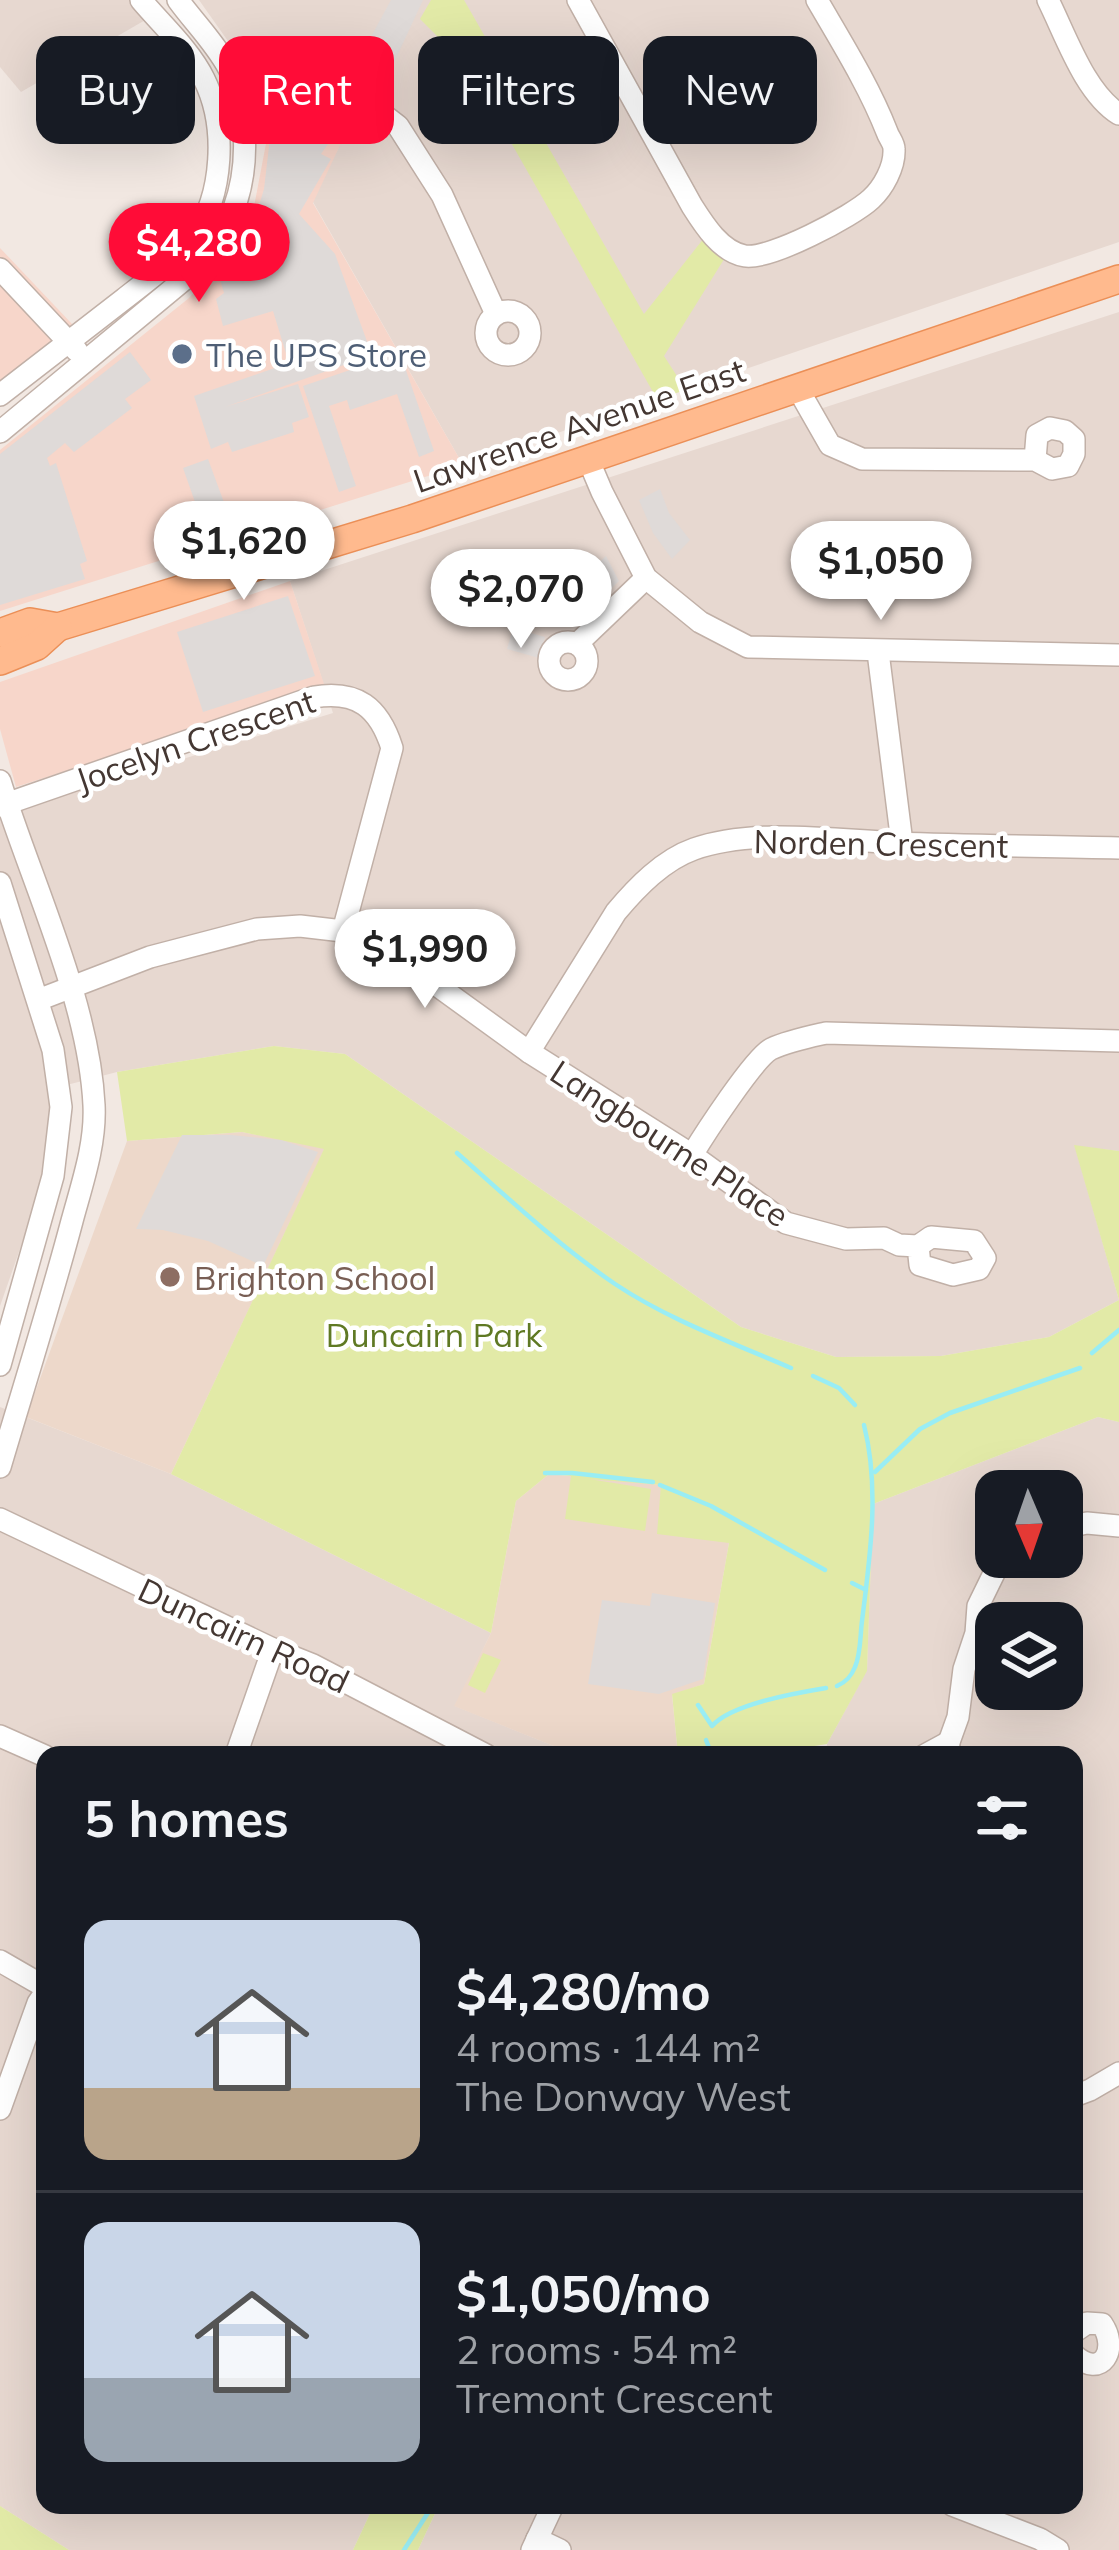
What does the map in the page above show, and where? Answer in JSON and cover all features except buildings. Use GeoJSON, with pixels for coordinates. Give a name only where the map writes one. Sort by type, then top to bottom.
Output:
{"type":"FeatureCollection","features":[{"type":"Feature","properties":{"kind":"main road","name":"Lawrence Avenue East"},"geometry":{"type":"LineString","coordinates":[[0,661],[37,646],[58,627],[412,519],[1119,280]]}},
{"type":"Feature","properties":{"kind":"main road","name":"Lawrence Avenue East"},"geometry":{"type":"LineString","coordinates":[[0,633],[30,622],[58,627]]}},
{"type":"Feature","properties":{"kind":"street"},"geometry":{"type":"LineString","coordinates":[[0,395],[179,254],[202,223],[212,196],[218,148],[215,104],[196,65],[141,0]]}},
{"type":"Feature","properties":{"kind":"street"},"geometry":{"type":"LineString","coordinates":[[178,0],[219,54]]}},
{"type":"Feature","properties":{"kind":"street"},"geometry":{"type":"LineString","coordinates":[[578,0],[706,228],[723,245],[745,256],[792,245],[870,201],[887,180],[894,149],[876,104],[817,0]]}},
{"type":"Feature","properties":{"kind":"street"},"geometry":{"type":"LineString","coordinates":[[1048,0],[1093,89],[1119,114]]}},
{"type":"Feature","properties":{"kind":"street"},"geometry":{"type":"LineString","coordinates":[[394,123],[442,195],[496,314]]}},
{"type":"Feature","properties":{"kind":"street"},"geometry":{"type":"LineString","coordinates":[[2,426],[201,264],[232,219],[244,144]]}},
{"type":"Feature","properties":{"kind":"street"},"geometry":{"type":"LineString","coordinates":[[212,196],[238,196]]}},
{"type":"Feature","properties":{"kind":"street"},"geometry":{"type":"LineString","coordinates":[[0,269],[86,361]]}},
{"type":"Feature","properties":{"kind":"street"},"geometry":{"type":"LineString","coordinates":[[799,389],[830,445],[862,458],[1035,460]]}},
{"type":"Feature","properties":{"kind":"street"},"geometry":{"type":"LineString","coordinates":[[588,459],[646,578],[700,622],[748,647],[1119,655]]}},
{"type":"Feature","properties":{"kind":"street"},"geometry":{"type":"LineString","coordinates":[[577,644],[646,578]]}},
{"type":"Feature","properties":{"kind":"street"},"geometry":{"type":"LineString","coordinates":[[878,652],[902,843]]}},
{"type":"Feature","properties":{"kind":"street","name":"Jocelyn Crescent"},"geometry":{"type":"LineString","coordinates":[[4,805],[314,697],[340,693],[371,708],[385,725],[392,748],[343,931]]}},
{"type":"Feature","properties":{"kind":"street"},"geometry":{"type":"LineString","coordinates":[[0,781],[4,805],[71,988],[94,1106],[82,1182],[0,1467]]}},
{"type":"Feature","properties":{"kind":"street","name":"Norden Crescent"},"geometry":{"type":"LineString","coordinates":[[530,1052],[616,912],[654,873],[701,846],[766,838],[1119,848]]}},
{"type":"Feature","properties":{"kind":"street"},"geometry":{"type":"LineString","coordinates":[[0,883],[52,1050],[61,1121],[53,1176],[0,1365]]}},
{"type":"Feature","properties":{"kind":"street","name":"Langbourne Place"},"geometry":{"type":"LineString","coordinates":[[38,1000],[150,957],[257,929],[300,926],[343,931],[391,952],[530,1052],[692,1155],[786,1223],[846,1239],[884,1238],[918,1246]]}},
{"type":"Feature","properties":{"kind":"street"},"geometry":{"type":"LineString","coordinates":[[692,1155],[766,1051],[812,1036],[1119,1041]]}},
{"type":"Feature","properties":{"kind":"street"},"geometry":{"type":"LineString","coordinates":[[53,1176],[82,1182]]}},
{"type":"Feature","properties":{"kind":"street","name":"Duncairn Road"},"geometry":{"type":"LineString","coordinates":[[0,1519],[313,1665],[450,1746]]}},
{"type":"Feature","properties":{"kind":"street"},"geometry":{"type":"LineString","coordinates":[[1083,1524],[1119,1526]]}},
{"type":"Feature","properties":{"kind":"street"},"geometry":{"type":"LineString","coordinates":[[949,1746],[978,1606],[992,1578]]}},
{"type":"Feature","properties":{"kind":"street"},"geometry":{"type":"LineString","coordinates":[[239,1746],[273,1649]]}},
{"type":"Feature","properties":{"kind":"street"},"geometry":{"type":"LineString","coordinates":[[0,1736],[36,1752]]}},
{"type":"Feature","properties":{"kind":"street"},"geometry":{"type":"LineString","coordinates":[[0,1961],[36,1984]]}},
{"type":"Feature","properties":{"kind":"street"},"geometry":{"type":"LineString","coordinates":[[0,2109],[36,2009]]}},
{"type":"Feature","properties":{"kind":"street"},"geometry":{"type":"LineString","coordinates":[[1083,2093],[1119,2073]]}},
{"type":"Feature","properties":{"kind":"street"},"geometry":{"type":"LineString","coordinates":[[1083,2325],[1102,2324],[1114,2342],[1111,2355],[1099,2364],[1083,2362]]}},
{"type":"Feature","properties":{"kind":"street"},"geometry":{"type":"LineString","coordinates":[[549,2514],[534,2545],[560,2550]]}},
{"type":"Feature","properties":{"kind":"street"},"geometry":{"type":"LineString","coordinates":[[975,2514],[1058,2550]]}},
{"type":"Feature","properties":{"kind":"shaded area"},"geometry":{"type":"Polygon","coordinates":[[[0,0],[132,0],[147,19],[118,36],[36,36],[36,83],[21,92],[0,67],[0,0]]]}},
{"type":"Feature","properties":{"kind":"shaded area"},"geometry":{"type":"Polygon","coordinates":[[[199,0],[1119,0],[1119,242],[463,465],[313,202],[307,144],[394,144],[394,36],[224,36],[199,0]]]}},
{"type":"Feature","properties":{"kind":"shaded area"},"geometry":{"type":"Polygon","coordinates":[[[391,0],[423,0],[394,62],[394,36],[371,36],[391,0]]]}},
{"type":"Feature","properties":{"kind":"shaded area"},"geometry":{"type":"Polygon","coordinates":[[[266,144],[341,144],[313,203],[463,465],[0,611],[0,450],[189,298],[249,233],[266,144]]]}},
{"type":"Feature","properties":{"kind":"shaded area"},"geometry":{"type":"Polygon","coordinates":[[[269,144],[328,144],[321,154],[331,159],[299,214],[335,254],[372,355],[225,407],[298,384],[309,417],[292,423],[294,432],[232,452],[228,442],[211,449],[194,396],[289,363],[273,311],[223,326],[216,299],[224,293],[220,279],[250,235],[264,189],[269,144]]]}},
{"type":"Feature","properties":{"kind":"shaded area"},"geometry":{"type":"Polygon","coordinates":[[[0,248],[72,324],[38,365],[0,396],[0,248]]]}},
{"type":"Feature","properties":{"kind":"shaded area"},"geometry":{"type":"Polygon","coordinates":[[[1119,312],[1119,1151],[1075,1146],[1119,1300],[1049,1337],[941,1356],[836,1357],[741,1327],[345,1054],[274,1046],[117,1072],[55,1088],[48,1169],[0,1306],[0,815],[333,713],[290,581],[1119,312]]]}},
{"type":"Feature","properties":{"kind":"shaded area"},"geometry":{"type":"Polygon","coordinates":[[[130,352],[151,380],[125,399],[132,408],[74,452],[65,443],[47,458],[50,466],[56,463],[87,561],[80,564],[85,579],[0,605],[0,454],[130,352]]]}},
{"type":"Feature","properties":{"kind":"shaded area"},"geometry":{"type":"Polygon","coordinates":[[[400,353],[434,451],[419,457],[397,394],[350,410],[347,400],[329,406],[356,486],[339,492],[303,386],[400,353]]]}},
{"type":"Feature","properties":{"kind":"shaded area"},"geometry":{"type":"Polygon","coordinates":[[[208,459],[233,527],[207,536],[183,468],[208,459]]]}},
{"type":"Feature","properties":{"kind":"shaded area"},"geometry":{"type":"Polygon","coordinates":[[[660,489],[669,513],[690,540],[672,559],[653,533],[639,500],[660,489]]]}},
{"type":"Feature","properties":{"kind":"shaded area"},"geometry":{"type":"Polygon","coordinates":[[[606,556],[619,581],[594,606],[520,593],[527,570],[579,581],[606,556]]]}},
{"type":"Feature","properties":{"kind":"shaded area"},"geometry":{"type":"Polygon","coordinates":[[[290,581],[325,687],[16,787],[0,729],[0,682],[290,581]]]}},
{"type":"Feature","properties":{"kind":"shaded area"},"geometry":{"type":"Polygon","coordinates":[[[288,596],[315,676],[203,712],[177,632],[288,596]]]}},
{"type":"Feature","properties":{"kind":"shaded area"},"geometry":{"type":"Polygon","coordinates":[[[513,628],[545,637],[539,658],[507,649],[513,628]]]}},
{"type":"Feature","properties":{"kind":"shaded area","name":"Brighton School"},"geometry":{"type":"Polygon","coordinates":[[[242,1132],[325,1148],[171,1474],[26,1417],[127,1141],[242,1132]]]}},
{"type":"Feature","properties":{"kind":"shaded area"},"geometry":{"type":"Polygon","coordinates":[[[182,1135],[281,1140],[318,1152],[263,1266],[208,1241],[136,1229],[182,1135]]]}},
{"type":"Feature","properties":{"kind":"shaded area"},"geometry":{"type":"Polygon","coordinates":[[[0,1407],[171,1474],[491,1633],[455,1706],[554,1746],[36,1746],[36,2514],[370,2514],[353,2550],[69,2550],[0,2506],[0,1407]]]}},
{"type":"Feature","properties":{"kind":"shaded area"},"geometry":{"type":"Polygon","coordinates":[[[1098,1417],[1119,1422],[1119,2550],[418,2550],[435,2514],[1083,2514],[1083,1746],[827,1744],[867,1670],[873,1504],[1098,1417]]]}},
{"type":"Feature","properties":{"kind":"shaded area"},"geometry":{"type":"Polygon","coordinates":[[[549,1474],[662,1485],[729,1543],[704,1684],[672,1695],[677,1746],[554,1746],[454,1706],[491,1633],[516,1501],[549,1474]]]}},
{"type":"Feature","properties":{"kind":"shaded area"},"geometry":{"type":"Polygon","coordinates":[[[652,1593],[715,1603],[703,1679],[659,1694],[588,1684],[602,1600],[650,1606],[652,1593]]]}},
{"type":"Feature","properties":{"kind":"green space"},"geometry":{"type":"Polygon","coordinates":[[[431,0],[464,0],[485,36],[437,36],[420,19],[431,0]]]}},
{"type":"Feature","properties":{"kind":"green space"},"geometry":{"type":"Polygon","coordinates":[[[512,144],[547,144],[644,314],[704,238],[726,256],[664,356],[686,390],[657,399],[512,144]]]}},
{"type":"Feature","properties":{"kind":"green space","name":"Duncairn Park"},"geometry":{"type":"Polygon","coordinates":[[[274,1046],[345,1054],[741,1327],[836,1357],[941,1356],[1049,1337],[1119,1300],[1119,1422],[1098,1417],[873,1504],[867,1671],[827,1744],[677,1746],[672,1694],[704,1684],[729,1543],[657,1534],[661,1485],[589,1479],[651,1489],[645,1531],[565,1519],[571,1476],[549,1474],[516,1501],[491,1633],[171,1474],[324,1149],[242,1132],[127,1141],[117,1072],[274,1046]]]}},
{"type":"Feature","properties":{"kind":"green space"},"geometry":{"type":"Polygon","coordinates":[[[1074,1145],[1119,1151],[1119,1300],[1074,1145]]]}},
{"type":"Feature","properties":{"kind":"green space"},"geometry":{"type":"Polygon","coordinates":[[[483,1653],[501,1660],[485,1693],[468,1685],[483,1653]]]}},
{"type":"Feature","properties":{"kind":"green space"},"geometry":{"type":"Polygon","coordinates":[[[0,2506],[69,2550],[0,2550],[0,2506]]]}},
{"type":"Feature","properties":{"kind":"green space"},"geometry":{"type":"Polygon","coordinates":[[[370,2514],[435,2514],[418,2550],[353,2550],[370,2514]]]}},
{"type":"Feature","properties":{"kind":"waterway"},"geometry":{"type":"LineString","coordinates":[[457,1153],[615,1284],[679,1320],[791,1368]]}},
{"type":"Feature","properties":{"kind":"waterway"},"geometry":{"type":"LineString","coordinates":[[1092,1353],[1119,1330]]}},
{"type":"Feature","properties":{"kind":"waterway"},"geometry":{"type":"LineString","coordinates":[[875,1472],[920,1429],[950,1413],[1080,1368]]}},
{"type":"Feature","properties":{"kind":"waterway"},"geometry":{"type":"LineString","coordinates":[[813,1376],[839,1388],[855,1405]]}},
{"type":"Feature","properties":{"kind":"waterway"},"geometry":{"type":"LineString","coordinates":[[837,1686],[846,1681],[857,1662],[868,1572],[873,1498],[864,1425]]}},
{"type":"Feature","properties":{"kind":"waterway"},"geometry":{"type":"LineString","coordinates":[[545,1473],[653,1482]]}},
{"type":"Feature","properties":{"kind":"waterway"},"geometry":{"type":"LineString","coordinates":[[660,1485],[711,1506],[825,1570]]}},
{"type":"Feature","properties":{"kind":"waterway"},"geometry":{"type":"LineString","coordinates":[[852,1583],[866,1590]]}},
{"type":"Feature","properties":{"kind":"waterway"},"geometry":{"type":"LineString","coordinates":[[698,1705],[712,1726],[734,1711],[826,1688]]}},
{"type":"Feature","properties":{"kind":"waterway"},"geometry":{"type":"LineString","coordinates":[[706,1740],[708,1746]]}},
{"type":"Feature","properties":{"kind":"waterway"},"geometry":{"type":"LineString","coordinates":[[404,2550],[427,2514]]}},
{"type":"Feature","properties":{"kind":"place","name":"The UPS Store"},"geometry":{"type":"Point","coordinates":[182,354]}},
{"type":"Feature","properties":{"kind":"place","name":"Brighton School"},"geometry":{"type":"Point","coordinates":[170,1277]}}]}
